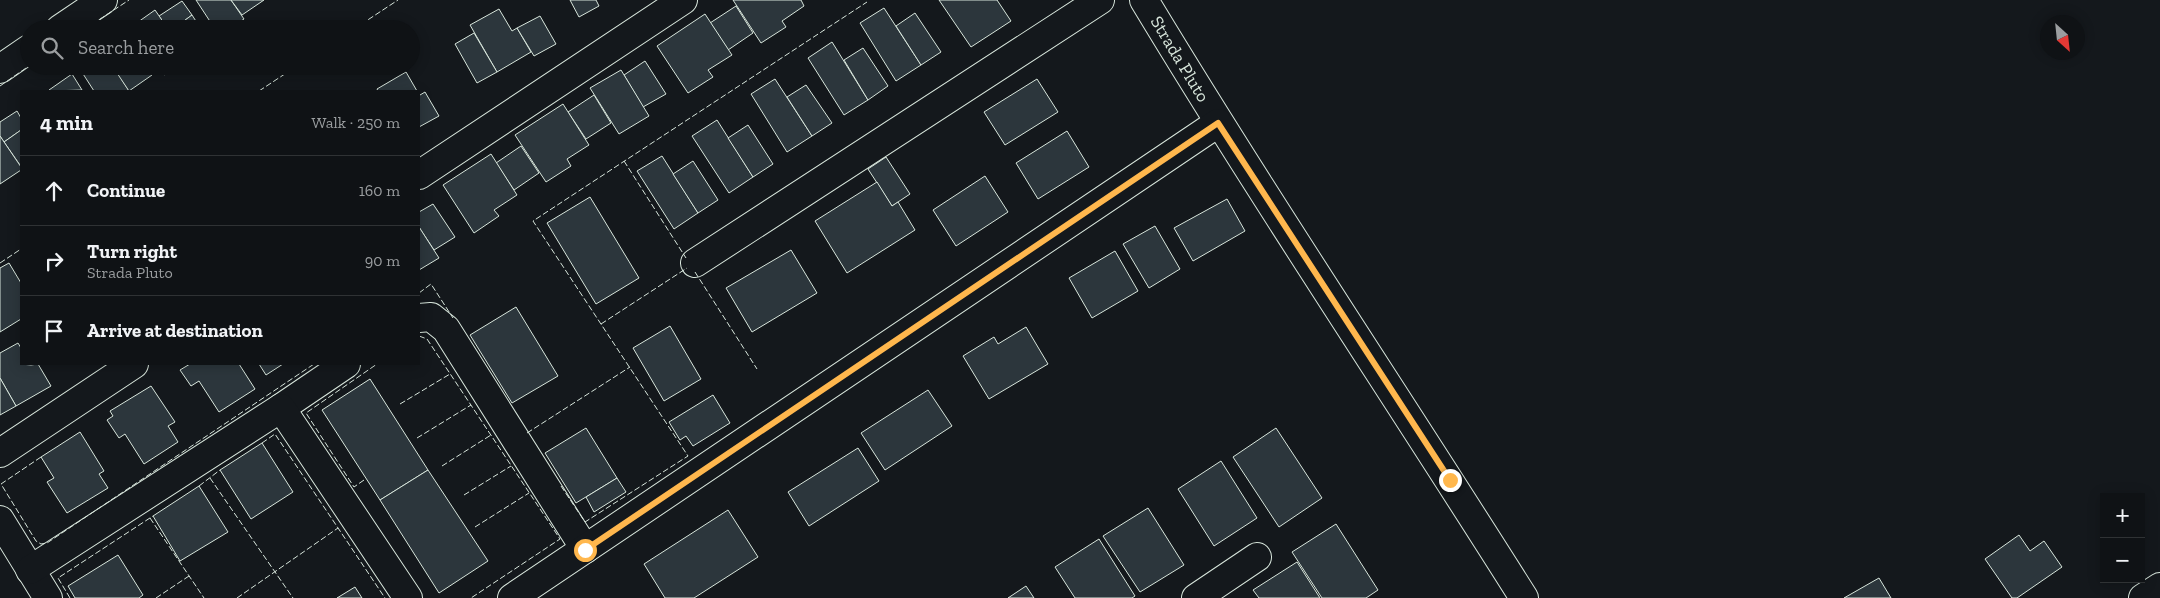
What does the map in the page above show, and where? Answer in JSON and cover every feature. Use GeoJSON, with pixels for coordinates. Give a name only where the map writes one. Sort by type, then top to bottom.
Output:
{"type":"FeatureCollection","features":[{"type":"Feature","properties":{"kind":"street"},"geometry":{"type":"LineString","coordinates":[[73,20],[103,0]]}},
{"type":"Feature","properties":{"kind":"street"},"geometry":{"type":"LineString","coordinates":[[420,174],[683,0]]}},
{"type":"Feature","properties":{"kind":"street"},"geometry":{"type":"LineString","coordinates":[[695,263],[1100,0]]}},
{"type":"Feature","properties":{"kind":"street","name":"Strada Pluto"},"geometry":{"type":"LineString","coordinates":[[1144,0],[1218,123],[1524,598]]}},
{"type":"Feature","properties":{"kind":"street"},"geometry":{"type":"LineString","coordinates":[[0,69],[20,56]]}},
{"type":"Feature","properties":{"kind":"street"},"geometry":{"type":"LineString","coordinates":[[512,598],[1218,123]]}},
{"type":"Feature","properties":{"kind":"street"},"geometry":{"type":"LineString","coordinates":[[420,318],[431,316],[446,328],[585,550]]}},
{"type":"Feature","properties":{"kind":"street"},"geometry":{"type":"LineString","coordinates":[[0,453],[132,365]]}},
{"type":"Feature","properties":{"kind":"street"},"geometry":{"type":"LineString","coordinates":[[30,570],[344,365]]}},
{"type":"Feature","properties":{"kind":"street"},"geometry":{"type":"LineString","coordinates":[[280,408],[408,598]]}},
{"type":"Feature","properties":{"kind":"street"},"geometry":{"type":"LineString","coordinates":[[0,520],[48,598]]}},
{"type":"Feature","properties":{"kind":"street"},"geometry":{"type":"LineString","coordinates":[[1196,598],[1257,557]]}},
{"type":"Feature","properties":{"kind":"street"},"geometry":{"type":"LineString","coordinates":[[2142,598],[2160,587]]}},
{"type":"Feature","properties":{"kind":"building"},"geometry":{"type":"Polygon","coordinates":[[[196,0],[231,0],[244,19],[242,20],[209,20],[196,0]]]}},
{"type":"Feature","properties":{"kind":"building"},"geometry":{"type":"Polygon","coordinates":[[[231,0],[264,0],[242,15],[231,0]]]}},
{"type":"Feature","properties":{"kind":"building"},"geometry":{"type":"Polygon","coordinates":[[[570,0],[596,0],[599,6],[579,17],[570,0]]]}},
{"type":"Feature","properties":{"kind":"building"},"geometry":{"type":"Polygon","coordinates":[[[733,0],[801,0],[804,6],[782,21],[786,27],[761,43],[733,0]]]}},
{"type":"Feature","properties":{"kind":"building"},"geometry":{"type":"Polygon","coordinates":[[[939,0],[997,0],[1011,21],[971,47],[939,0]]]}},
{"type":"Feature","properties":{"kind":"building"},"geometry":{"type":"Polygon","coordinates":[[[182,1],[192,15],[185,20],[162,20],[159,16],[182,1]]]}},
{"type":"Feature","properties":{"kind":"building"},"geometry":{"type":"Polygon","coordinates":[[[736,6],[753,33],[728,50],[710,23],[736,6]]]}},
{"type":"Feature","properties":{"kind":"building"},"geometry":{"type":"Polygon","coordinates":[[[884,8],[921,65],[896,81],[860,23],[884,8]]]}},
{"type":"Feature","properties":{"kind":"building"},"geometry":{"type":"Polygon","coordinates":[[[499,9],[512,31],[517,28],[531,52],[497,72],[470,25],[499,9]]]}},
{"type":"Feature","properties":{"kind":"building"},"geometry":{"type":"Polygon","coordinates":[[[155,10],[162,20],[141,20],[155,10]]]}},
{"type":"Feature","properties":{"kind":"building"},"geometry":{"type":"Polygon","coordinates":[[[915,13],[941,52],[921,65],[896,26],[915,13]]]}},
{"type":"Feature","properties":{"kind":"building"},"geometry":{"type":"Polygon","coordinates":[[[705,14],[732,55],[708,70],[713,77],[688,93],[657,46],[705,14]]]}},
{"type":"Feature","properties":{"kind":"building"},"geometry":{"type":"Polygon","coordinates":[[[192,15],[195,20],[185,20],[192,15]]]}},
{"type":"Feature","properties":{"kind":"building"},"geometry":{"type":"Polygon","coordinates":[[[540,16],[556,44],[534,56],[517,28],[540,16]]]}},
{"type":"Feature","properties":{"kind":"building"},"geometry":{"type":"Polygon","coordinates":[[[474,33],[497,72],[477,83],[455,44],[474,33]]]}},
{"type":"Feature","properties":{"kind":"building"},"geometry":{"type":"Polygon","coordinates":[[[832,42],[868,100],[844,115],[808,58],[832,42]]]}},
{"type":"Feature","properties":{"kind":"building"},"geometry":{"type":"Polygon","coordinates":[[[863,48],[888,86],[868,100],[844,60],[863,48]]]}},
{"type":"Feature","properties":{"kind":"building"},"geometry":{"type":"Polygon","coordinates":[[[645,61],[666,94],[643,107],[624,75],[645,61]]]}},
{"type":"Feature","properties":{"kind":"building"},"geometry":{"type":"Polygon","coordinates":[[[621,70],[649,116],[619,134],[590,88],[621,70]]]}},
{"type":"Feature","properties":{"kind":"building"},"geometry":{"type":"Polygon","coordinates":[[[73,75],[82,90],[49,90],[73,75]]]}},
{"type":"Feature","properties":{"kind":"building"},"geometry":{"type":"Polygon","coordinates":[[[84,75],[119,75],[128,90],[93,90],[84,75]]]}},
{"type":"Feature","properties":{"kind":"building"},"geometry":{"type":"Polygon","coordinates":[[[118,75],[152,75],[130,90],[128,90],[118,75]]]}},
{"type":"Feature","properties":{"kind":"building"},"geometry":{"type":"Polygon","coordinates":[[[401,75],[408,75],[416,90],[378,90],[401,75]]]}},
{"type":"Feature","properties":{"kind":"building"},"geometry":{"type":"Polygon","coordinates":[[[775,79],[812,136],[787,152],[751,94],[775,79]]]}},
{"type":"Feature","properties":{"kind":"building"},"geometry":{"type":"Polygon","coordinates":[[[1037,79],[1058,112],[1005,145],[984,112],[1037,79]]]}},
{"type":"Feature","properties":{"kind":"building"},"geometry":{"type":"Polygon","coordinates":[[[806,85],[832,123],[812,136],[787,97],[806,85]]]}},
{"type":"Feature","properties":{"kind":"building"},"geometry":{"type":"Polygon","coordinates":[[[425,92],[439,116],[420,126],[420,95],[425,92]]]}},
{"type":"Feature","properties":{"kind":"building"},"geometry":{"type":"Polygon","coordinates":[[[594,95],[611,123],[586,139],[568,112],[594,95]]]}},
{"type":"Feature","properties":{"kind":"building"},"geometry":{"type":"Polygon","coordinates":[[[563,104],[589,145],[567,159],[571,166],[546,182],[515,135],[563,104]]]}},
{"type":"Feature","properties":{"kind":"building"},"geometry":{"type":"Polygon","coordinates":[[[17,111],[20,116],[20,131],[4,142],[0,136],[0,122],[17,111]]]}},
{"type":"Feature","properties":{"kind":"building"},"geometry":{"type":"Polygon","coordinates":[[[717,120],[753,177],[729,193],[692,136],[717,120]]]}},
{"type":"Feature","properties":{"kind":"building"},"geometry":{"type":"Polygon","coordinates":[[[748,125],[773,164],[753,177],[728,138],[748,125]]]}},
{"type":"Feature","properties":{"kind":"building"},"geometry":{"type":"Polygon","coordinates":[[[20,131],[20,165],[4,142],[20,131]]]}},
{"type":"Feature","properties":{"kind":"building"},"geometry":{"type":"Polygon","coordinates":[[[1067,131],[1089,167],[1038,199],[1016,163],[1067,131]]]}},
{"type":"Feature","properties":{"kind":"building"},"geometry":{"type":"Polygon","coordinates":[[[0,136],[20,166],[20,171],[0,184],[0,136]]]}},
{"type":"Feature","properties":{"kind":"building"},"geometry":{"type":"Polygon","coordinates":[[[521,146],[539,173],[514,190],[496,163],[521,146]]]}},
{"type":"Feature","properties":{"kind":"building"},"geometry":{"type":"Polygon","coordinates":[[[491,154],[517,195],[494,210],[499,216],[474,233],[443,185],[491,154]]]}},
{"type":"Feature","properties":{"kind":"building"},"geometry":{"type":"Polygon","coordinates":[[[662,156],[698,213],[674,229],[637,171],[662,156]]]}},
{"type":"Feature","properties":{"kind":"building"},"geometry":{"type":"Polygon","coordinates":[[[886,157],[910,194],[892,206],[868,169],[886,157]]]}},
{"type":"Feature","properties":{"kind":"building"},"geometry":{"type":"Polygon","coordinates":[[[693,161],[718,200],[698,213],[673,174],[693,161]]]}},
{"type":"Feature","properties":{"kind":"building"},"geometry":{"type":"Polygon","coordinates":[[[985,176],[1008,212],[956,246],[933,210],[985,176]]]}},
{"type":"Feature","properties":{"kind":"building"},"geometry":{"type":"Polygon","coordinates":[[[877,182],[892,206],[898,202],[915,230],[847,273],[815,221],[877,182]]]}},
{"type":"Feature","properties":{"kind":"building"},"geometry":{"type":"Polygon","coordinates":[[[590,197],[639,278],[596,304],[547,223],[590,197]]]}},
{"type":"Feature","properties":{"kind":"building"},"geometry":{"type":"Polygon","coordinates":[[[1227,199],[1245,231],[1193,261],[1174,228],[1227,199]]]}},
{"type":"Feature","properties":{"kind":"building"},"geometry":{"type":"Polygon","coordinates":[[[433,204],[455,237],[434,250],[420,229],[420,211],[433,204]]]}},
{"type":"Feature","properties":{"kind":"building"},"geometry":{"type":"Polygon","coordinates":[[[1155,226],[1180,269],[1149,288],[1123,244],[1155,226]]]}},
{"type":"Feature","properties":{"kind":"building"},"geometry":{"type":"Polygon","coordinates":[[[420,229],[439,258],[420,269],[420,229]]]}},
{"type":"Feature","properties":{"kind":"building"},"geometry":{"type":"Polygon","coordinates":[[[791,250],[817,293],[752,332],[726,288],[791,250]]]}},
{"type":"Feature","properties":{"kind":"building"},"geometry":{"type":"Polygon","coordinates":[[[1115,251],[1138,291],[1092,318],[1069,278],[1115,251]]]}},
{"type":"Feature","properties":{"kind":"building"},"geometry":{"type":"Polygon","coordinates":[[[9,263],[20,281],[20,320],[0,332],[0,268],[9,263]]]}},
{"type":"Feature","properties":{"kind":"building"},"geometry":{"type":"Polygon","coordinates":[[[516,307],[558,376],[512,403],[470,335],[516,307]]]}},
{"type":"Feature","properties":{"kind":"building"},"geometry":{"type":"Polygon","coordinates":[[[670,326],[701,379],[664,401],[633,348],[670,326]]]}},
{"type":"Feature","properties":{"kind":"building"},"geometry":{"type":"Polygon","coordinates":[[[1026,327],[1048,364],[989,399],[963,356],[994,337],[998,344],[1026,327]]]}},
{"type":"Feature","properties":{"kind":"building"},"geometry":{"type":"Polygon","coordinates":[[[18,343],[20,346],[20,365],[39,365],[51,386],[16,406],[0,378],[0,353],[18,343]]]}},
{"type":"Feature","properties":{"kind":"building"},"geometry":{"type":"Polygon","coordinates":[[[188,365],[240,365],[255,389],[219,412],[199,381],[191,386],[180,370],[188,365]]]}},
{"type":"Feature","properties":{"kind":"building"},"geometry":{"type":"Polygon","coordinates":[[[260,365],[281,365],[266,375],[260,365]]]}},
{"type":"Feature","properties":{"kind":"building"},"geometry":{"type":"Polygon","coordinates":[[[0,378],[16,406],[0,415],[0,378]]]}},
{"type":"Feature","properties":{"kind":"building"},"geometry":{"type":"Polygon","coordinates":[[[370,379],[428,470],[380,500],[322,410],[370,379]]]}},
{"type":"Feature","properties":{"kind":"building"},"geometry":{"type":"Polygon","coordinates":[[[151,386],[175,422],[168,426],[178,442],[144,464],[125,434],[119,438],[107,420],[113,416],[110,411],[151,386]]]}},
{"type":"Feature","properties":{"kind":"building"},"geometry":{"type":"Polygon","coordinates":[[[928,390],[952,426],[885,470],[861,433],[928,390]]]}},
{"type":"Feature","properties":{"kind":"building"},"geometry":{"type":"Polygon","coordinates":[[[713,395],[730,423],[693,446],[686,436],[680,440],[669,422],[713,395]]]}},
{"type":"Feature","properties":{"kind":"building"},"geometry":{"type":"Polygon","coordinates":[[[586,428],[617,478],[576,503],[545,453],[586,428]]]}},
{"type":"Feature","properties":{"kind":"building"},"geometry":{"type":"Polygon","coordinates":[[[1276,428],[1322,498],[1279,527],[1233,457],[1276,428]]]}},
{"type":"Feature","properties":{"kind":"building"},"geometry":{"type":"Polygon","coordinates":[[[80,432],[104,471],[99,474],[108,488],[67,513],[47,482],[54,478],[41,457],[80,432]]]}},
{"type":"Feature","properties":{"kind":"building"},"geometry":{"type":"Polygon","coordinates":[[[262,443],[293,492],[251,519],[220,470],[262,443]]]}},
{"type":"Feature","properties":{"kind":"building"},"geometry":{"type":"Polygon","coordinates":[[[858,448],[879,481],[809,526],[788,492],[858,448]]]}},
{"type":"Feature","properties":{"kind":"building"},"geometry":{"type":"Polygon","coordinates":[[[1221,461],[1257,518],[1214,546],[1178,489],[1221,461]]]}},
{"type":"Feature","properties":{"kind":"building"},"geometry":{"type":"Polygon","coordinates":[[[428,470],[488,561],[439,593],[380,500],[428,470]]]}},
{"type":"Feature","properties":{"kind":"building"},"geometry":{"type":"Polygon","coordinates":[[[617,478],[626,492],[594,512],[586,497],[617,478]]]}},
{"type":"Feature","properties":{"kind":"building"},"geometry":{"type":"Polygon","coordinates":[[[199,486],[228,532],[180,561],[153,516],[199,486]]]}},
{"type":"Feature","properties":{"kind":"building"},"geometry":{"type":"Polygon","coordinates":[[[1148,508],[1184,565],[1140,592],[1103,536],[1148,508]]]}},
{"type":"Feature","properties":{"kind":"building"},"geometry":{"type":"Polygon","coordinates":[[[728,510],[758,557],[694,598],[665,598],[644,564],[728,510]]]}},
{"type":"Feature","properties":{"kind":"building"},"geometry":{"type":"Polygon","coordinates":[[[1336,524],[1378,590],[1366,598],[1322,598],[1292,552],[1336,524]]]}},
{"type":"Feature","properties":{"kind":"building"},"geometry":{"type":"Polygon","coordinates":[[[2019,535],[2030,551],[2044,541],[2062,567],[2017,598],[2012,598],[1985,559],[2019,535]]]}},
{"type":"Feature","properties":{"kind":"building"},"geometry":{"type":"Polygon","coordinates":[[[1099,539],[1135,596],[1132,598],[1075,598],[1055,567],[1099,539]]]}},
{"type":"Feature","properties":{"kind":"building"},"geometry":{"type":"Polygon","coordinates":[[[118,555],[143,595],[139,598],[75,598],[68,586],[118,555]]]}},
{"type":"Feature","properties":{"kind":"building"},"geometry":{"type":"Polygon","coordinates":[[[1297,562],[1320,598],[1259,598],[1253,590],[1297,562]]]}},
{"type":"Feature","properties":{"kind":"building"},"geometry":{"type":"Polygon","coordinates":[[[1879,578],[1891,598],[1844,598],[1879,578]]]}},
{"type":"Feature","properties":{"kind":"building"},"geometry":{"type":"Polygon","coordinates":[[[1026,586],[1034,598],[1008,598],[1026,586]]]}},
{"type":"Feature","properties":{"kind":"building"},"geometry":{"type":"Polygon","coordinates":[[[355,587],[362,598],[337,598],[355,587]]]}},
{"type":"Feature","properties":{"kind":"fence"},"geometry":{"type":"LineString","coordinates":[[99,20],[129,0]]}},
{"type":"Feature","properties":{"kind":"fence"},"geometry":{"type":"LineString","coordinates":[[368,20],[398,0]]}},
{"type":"Feature","properties":{"kind":"fence"},"geometry":{"type":"LineString","coordinates":[[561,486],[585,522],[688,456],[533,221],[867,2]]}},
{"type":"Feature","properties":{"kind":"fence"},"geometry":{"type":"LineString","coordinates":[[0,86],[20,72]]}},
{"type":"Feature","properties":{"kind":"fence"},"geometry":{"type":"LineString","coordinates":[[261,90],[283,75]]}},
{"type":"Feature","properties":{"kind":"fence"},"geometry":{"type":"LineString","coordinates":[[624,161],[686,258]]}},
{"type":"Feature","properties":{"kind":"fence"},"geometry":{"type":"LineString","coordinates":[[0,263],[20,250]]}},
{"type":"Feature","properties":{"kind":"fence"},"geometry":{"type":"LineString","coordinates":[[601,324],[687,268]]}},
{"type":"Feature","properties":{"kind":"fence"},"geometry":{"type":"LineString","coordinates":[[695,272],[757,369]]}},
{"type":"Feature","properties":{"kind":"fence"},"geometry":{"type":"LineString","coordinates":[[420,292],[431,284],[453,318]]}},
{"type":"Feature","properties":{"kind":"fence"},"geometry":{"type":"LineString","coordinates":[[420,336],[427,339],[560,539],[471,598]]}},
{"type":"Feature","properties":{"kind":"fence"},"geometry":{"type":"LineString","coordinates":[[41,457],[1,484],[36,541],[41,544],[47,543],[313,365]]}},
{"type":"Feature","properties":{"kind":"fence"},"geometry":{"type":"LineString","coordinates":[[364,480],[354,487],[306,413],[376,365]]}},
{"type":"Feature","properties":{"kind":"fence"},"geometry":{"type":"LineString","coordinates":[[527,433],[630,367]]}},
{"type":"Feature","properties":{"kind":"fence"},"geometry":{"type":"LineString","coordinates":[[400,404],[450,374]]}},
{"type":"Feature","properties":{"kind":"fence"},"geometry":{"type":"LineString","coordinates":[[417,438],[471,405]]}},
{"type":"Feature","properties":{"kind":"fence"},"geometry":{"type":"LineString","coordinates":[[262,443],[275,434],[385,598]]}},
{"type":"Feature","properties":{"kind":"fence"},"geometry":{"type":"LineString","coordinates":[[442,466],[491,435]]}},
{"type":"Feature","properties":{"kind":"fence"},"geometry":{"type":"LineString","coordinates":[[464,495],[511,466]]}},
{"type":"Feature","properties":{"kind":"fence"},"geometry":{"type":"LineString","coordinates":[[199,486],[220,470]]}},
{"type":"Feature","properties":{"kind":"fence"},"geometry":{"type":"LineString","coordinates":[[210,478],[293,598]]}},
{"type":"Feature","properties":{"kind":"fence"},"geometry":{"type":"LineString","coordinates":[[475,527],[529,493]]}},
{"type":"Feature","properties":{"kind":"fence"},"geometry":{"type":"LineString","coordinates":[[70,598],[58,578],[153,516]]}},
{"type":"Feature","properties":{"kind":"fence"},"geometry":{"type":"LineString","coordinates":[[150,518],[204,598]]}},
{"type":"Feature","properties":{"kind":"fence"},"geometry":{"type":"LineString","coordinates":[[237,598],[338,528]]}},
{"type":"Feature","properties":{"kind":"fence"},"geometry":{"type":"LineString","coordinates":[[156,598],[189,576]]}},
{"type":"Feature","properties":{"kind":"route"},"geometry":{"type":"LineString","coordinates":[[585,550],[1218,123],[1450,480]]}}]}
